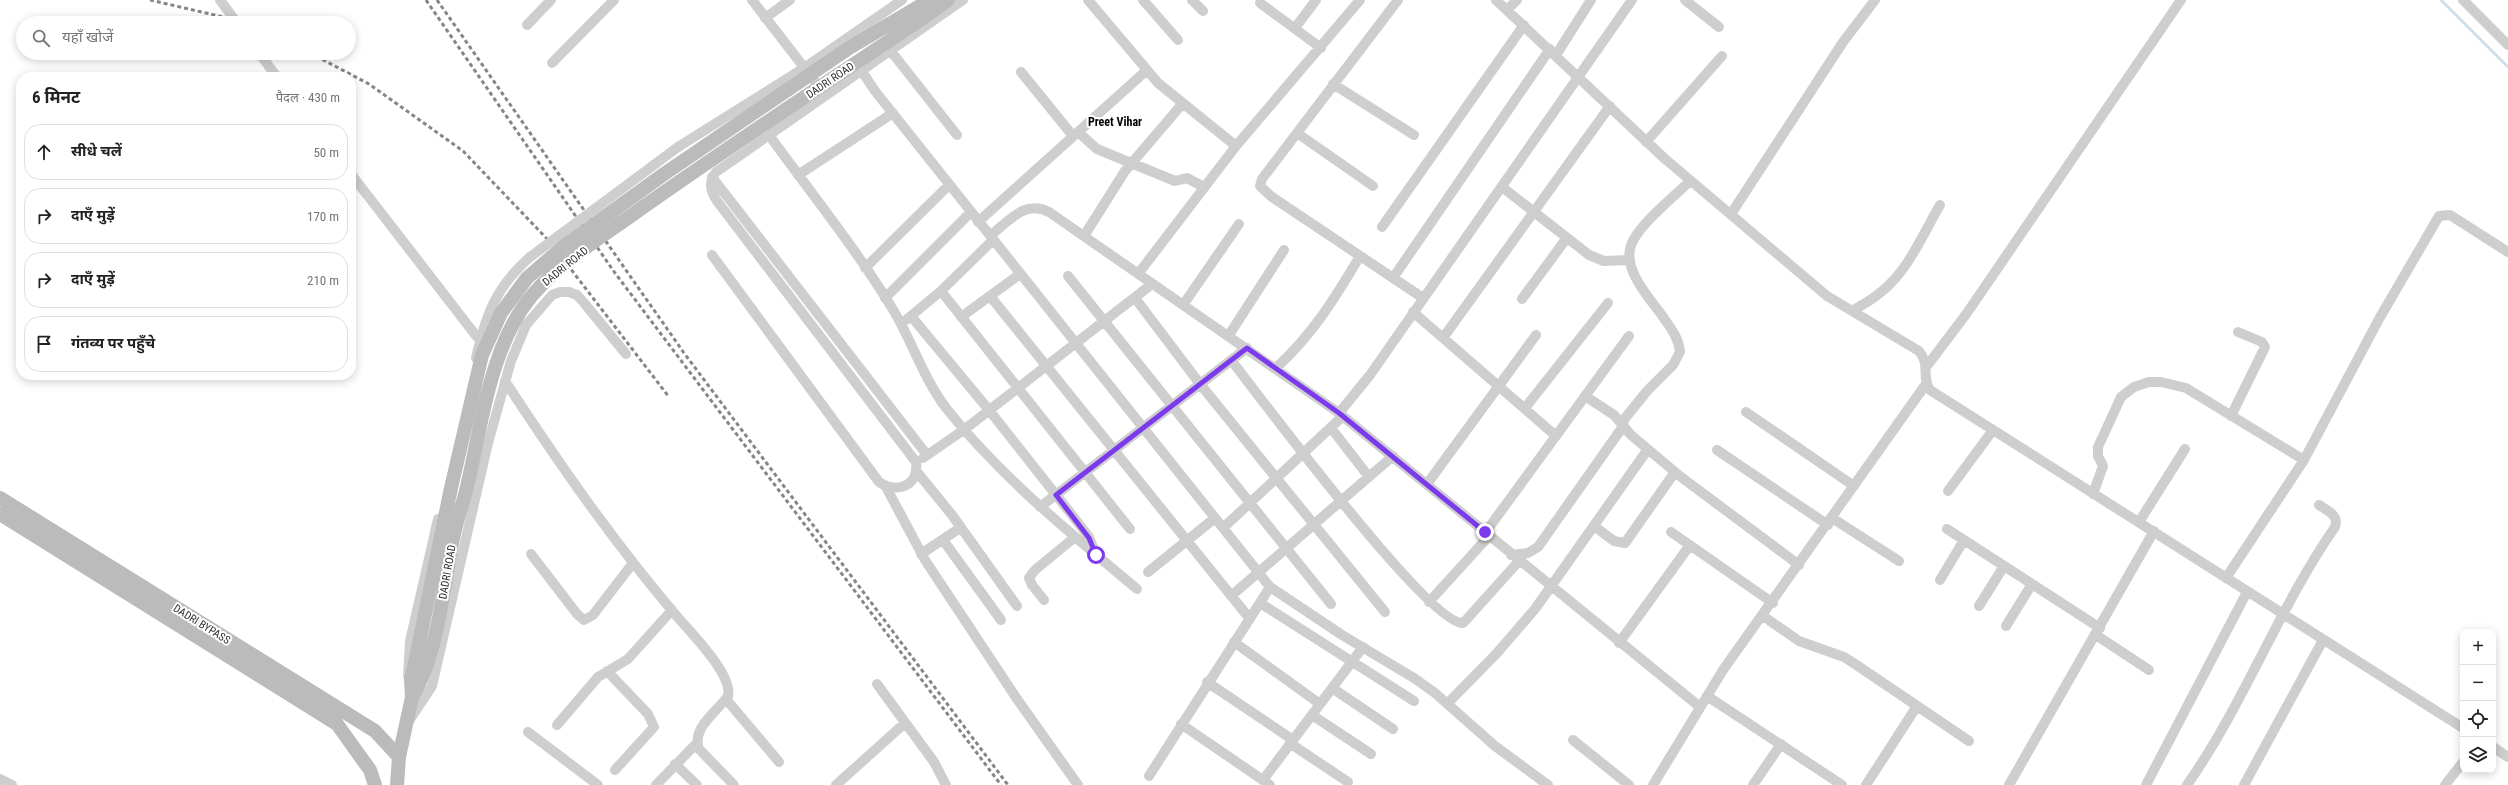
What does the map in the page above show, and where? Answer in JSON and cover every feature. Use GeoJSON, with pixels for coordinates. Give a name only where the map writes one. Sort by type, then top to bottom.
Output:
{"type":"FeatureCollection","features":[{"type":"Feature","properties":{"kind":"street"},"geometry":{"type":"LineString","coordinates":[[527,25],[551,0]]}},
{"type":"Feature","properties":{"kind":"street"},"geometry":{"type":"LineString","coordinates":[[552,62],[614,0]]}},
{"type":"Feature","properties":{"kind":"street"},"geometry":{"type":"LineString","coordinates":[[752,0],[825,94]]}},
{"type":"Feature","properties":{"kind":"street"},"geometry":{"type":"LineString","coordinates":[[765,18],[790,0]]}},
{"type":"Feature","properties":{"kind":"street"},"geometry":{"type":"LineString","coordinates":[[411,703],[407,664],[410,641],[483,325],[498,292],[516,269],[530,257],[678,147],[804,68],[902,0]]}},
{"type":"Feature","properties":{"kind":"street","name":"DADRI ROAD"},"geometry":{"type":"LineString","coordinates":[[397,785],[399,757],[411,703],[411,679],[451,488],[482,355],[501,313],[528,278],[563,247],[664,174],[849,48],[930,0]]}},
{"type":"Feature","properties":{"kind":"street","name":"DADRI ROAD"},"geometry":{"type":"LineString","coordinates":[[411,703],[420,684],[440,614],[452,542],[466,491],[497,360],[514,321],[539,288],[572,259],[672,187],[948,0]]}},
{"type":"Feature","properties":{"kind":"street"},"geometry":{"type":"LineString","coordinates":[[963,0],[825,94],[712,177],[710,187],[717,201],[917,467],[1017,606]]}},
{"type":"Feature","properties":{"kind":"street"},"geometry":{"type":"LineString","coordinates":[[1088,0],[1147,70],[1183,103],[1236,146]]}},
{"type":"Feature","properties":{"kind":"street"},"geometry":{"type":"LineString","coordinates":[[1143,0],[1178,40]]}},
{"type":"Feature","properties":{"kind":"street"},"geometry":{"type":"LineString","coordinates":[[1192,0],[1203,10]]}},
{"type":"Feature","properties":{"kind":"street"},"geometry":{"type":"LineString","coordinates":[[1295,28],[1316,0]]}},
{"type":"Feature","properties":{"kind":"street"},"geometry":{"type":"LineString","coordinates":[[1138,274],[1236,146],[1321,48],[1360,0]]}},
{"type":"Feature","properties":{"kind":"street"},"geometry":{"type":"LineString","coordinates":[[1398,0],[1262,179],[1260,186],[1272,197],[1423,298]]}},
{"type":"Feature","properties":{"kind":"street"},"geometry":{"type":"LineString","coordinates":[[1496,0],[1553,52],[1646,142],[1690,181],[1827,296],[1913,346],[1925,358],[1927,366],[1926,384],[1707,696],[1652,785]]}},
{"type":"Feature","properties":{"kind":"street"},"geometry":{"type":"LineString","coordinates":[[1507,10],[1516,0]]}},
{"type":"Feature","properties":{"kind":"street"},"geometry":{"type":"LineString","coordinates":[[1393,278],[1591,0]]}},
{"type":"Feature","properties":{"kind":"street"},"geometry":{"type":"LineString","coordinates":[[1223,528],[1331,428],[1370,375],[1632,0]]}},
{"type":"Feature","properties":{"kind":"street"},"geometry":{"type":"LineString","coordinates":[[1684,0],[1719,27]]}},
{"type":"Feature","properties":{"kind":"street"},"geometry":{"type":"LineString","coordinates":[[1731,214],[1843,42],[1875,0]]}},
{"type":"Feature","properties":{"kind":"street"},"geometry":{"type":"LineString","coordinates":[[1927,366],[1967,313],[2181,0]]}},
{"type":"Feature","properties":{"kind":"street"},"geometry":{"type":"LineString","coordinates":[[2462,0],[2508,45]]}},
{"type":"Feature","properties":{"kind":"street"},"geometry":{"type":"LineString","coordinates":[[223,1],[233,16]]}},
{"type":"Feature","properties":{"kind":"street"},"geometry":{"type":"LineString","coordinates":[[1260,3],[1321,48]]}},
{"type":"Feature","properties":{"kind":"street"},"geometry":{"type":"LineString","coordinates":[[1382,227],[1524,26]]}},
{"type":"Feature","properties":{"kind":"street"},"geometry":{"type":"LineString","coordinates":[[890,50],[957,135]]}},
{"type":"Feature","properties":{"kind":"street"},"geometry":{"type":"LineString","coordinates":[[1646,142],[1722,56]]}},
{"type":"Feature","properties":{"kind":"street"},"geometry":{"type":"LineString","coordinates":[[264,60],[272,72]]}},
{"type":"Feature","properties":{"kind":"street"},"geometry":{"type":"LineString","coordinates":[[861,70],[892,113],[978,222],[1270,587],[1414,678],[1447,704],[1495,746],[1548,785]]}},
{"type":"Feature","properties":{"kind":"street"},"geometry":{"type":"LineString","coordinates":[[978,222],[1147,70]]}},
{"type":"Feature","properties":{"kind":"street"},"geometry":{"type":"LineString","coordinates":[[1021,72],[1076,134],[1097,149],[1158,175],[1169,177],[1175,181],[1184,178],[1192,179],[1204,187]]}},
{"type":"Feature","properties":{"kind":"street"},"geometry":{"type":"LineString","coordinates":[[1333,84],[1414,135]]}},
{"type":"Feature","properties":{"kind":"street"},"geometry":{"type":"LineString","coordinates":[[1084,236],[1131,164],[1183,103]]}},
{"type":"Feature","properties":{"kind":"street"},"geometry":{"type":"LineString","coordinates":[[1443,338],[1610,106]]}},
{"type":"Feature","properties":{"kind":"street"},"geometry":{"type":"LineString","coordinates":[[798,175],[892,113]]}},
{"type":"Feature","properties":{"kind":"street"},"geometry":{"type":"LineString","coordinates":[[1297,133],[1373,186]]}},
{"type":"Feature","properties":{"kind":"street"},"geometry":{"type":"LineString","coordinates":[[769,135],[885,298],[901,324],[934,391],[965,429],[1040,507],[1137,589]]}},
{"type":"Feature","properties":{"kind":"street"},"geometry":{"type":"LineString","coordinates":[[712,177],[927,455]]}},
{"type":"Feature","properties":{"kind":"street"},"geometry":{"type":"LineString","coordinates":[[356,180],[477,337]]}},
{"type":"Feature","properties":{"kind":"street"},"geometry":{"type":"LineString","coordinates":[[1231,360],[1303,453],[1396,567],[1429,602],[1454,621],[1463,622],[1476,611],[1515,558],[1538,547],[1623,423],[1647,391],[1673,365],[1680,352],[1675,334],[1646,294],[1634,274],[1629,250],[1641,230],[1690,181]]}},
{"type":"Feature","properties":{"kind":"street"},"geometry":{"type":"LineString","coordinates":[[865,268],[949,185]]}},
{"type":"Feature","properties":{"kind":"street"},"geometry":{"type":"LineString","coordinates":[[1502,187],[1566,239],[1589,255],[1604,261],[1630,260]]}},
{"type":"Feature","properties":{"kind":"street"},"geometry":{"type":"LineString","coordinates":[[1852,311],[1882,292],[1894,278],[1906,263],[1940,205]]}},
{"type":"Feature","properties":{"kind":"street"},"geometry":{"type":"LineString","coordinates":[[901,324],[941,291],[992,238],[1022,210],[1036,206],[1049,212],[1152,284],[1229,335],[1341,415],[1393,456],[1619,643],[1700,707]]}},
{"type":"Feature","properties":{"kind":"street"},"geometry":{"type":"LineString","coordinates":[[885,298],[971,212]]}},
{"type":"Feature","properties":{"kind":"street"},"geometry":{"type":"LineString","coordinates":[[2226,578],[2304,460],[2379,319],[2439,216],[2450,214],[2508,252]]}},
{"type":"Feature","properties":{"kind":"street"},"geometry":{"type":"LineString","coordinates":[[1184,305],[1239,224]]}},
{"type":"Feature","properties":{"kind":"street"},"geometry":{"type":"LineString","coordinates":[[1522,299],[1566,239]]}},
{"type":"Feature","properties":{"kind":"street"},"geometry":{"type":"LineString","coordinates":[[1229,335],[1284,250]]}},
{"type":"Feature","properties":{"kind":"street"},"geometry":{"type":"LineString","coordinates":[[712,255],[879,482],[886,487],[922,554],[1017,699],[1078,785]]}},
{"type":"Feature","properties":{"kind":"street"},"geometry":{"type":"LineString","coordinates":[[1276,368],[1308,337],[1324,315],[1360,256]]}},
{"type":"Feature","properties":{"kind":"street"},"geometry":{"type":"LineString","coordinates":[[961,317],[1020,274]]}},
{"type":"Feature","properties":{"kind":"street"},"geometry":{"type":"LineString","coordinates":[[1068,276],[1331,604]]}},
{"type":"Feature","properties":{"kind":"street"},"geometry":{"type":"LineString","coordinates":[[886,487],[903,487],[913,480],[917,467],[927,455],[965,429],[1152,284]]}},
{"type":"Feature","properties":{"kind":"street"},"geometry":{"type":"LineString","coordinates":[[941,291],[1130,529]]}},
{"type":"Feature","properties":{"kind":"street"},"geometry":{"type":"LineString","coordinates":[[407,725],[432,686],[488,443],[517,342],[526,325],[552,296],[560,292],[569,292],[577,295],[626,354]]}},
{"type":"Feature","properties":{"kind":"street"},"geometry":{"type":"LineString","coordinates":[[990,296],[1047,365],[1113,451],[1250,619]]}},
{"type":"Feature","properties":{"kind":"street"},"geometry":{"type":"LineString","coordinates":[[1135,298],[1200,384],[1385,612]]}},
{"type":"Feature","properties":{"kind":"street"},"geometry":{"type":"LineString","coordinates":[[1525,408],[1608,303]]}},
{"type":"Feature","properties":{"kind":"street"},"geometry":{"type":"LineString","coordinates":[[1413,312],[1556,436]]}},
{"type":"Feature","properties":{"kind":"street"},"geometry":{"type":"LineString","coordinates":[[911,316],[989,410],[1056,495],[1089,538],[1096,555]]}},
{"type":"Feature","properties":{"kind":"street"},"geometry":{"type":"LineString","coordinates":[[2231,416],[2265,348],[2262,342],[2238,332]]}},
{"type":"Feature","properties":{"kind":"street"},"geometry":{"type":"LineString","coordinates":[[1427,484],[1536,335]]}},
{"type":"Feature","properties":{"kind":"street"},"geometry":{"type":"LineString","coordinates":[[1429,602],[1487,534],[1629,336]]}},
{"type":"Feature","properties":{"kind":"street"},"geometry":{"type":"LineString","coordinates":[[1040,507],[1247,348]]}},
{"type":"Feature","properties":{"kind":"street"},"geometry":{"type":"LineString","coordinates":[[505,381],[564,471],[633,563],[712,659],[727,684],[729,691],[726,699],[700,730],[697,743],[699,749],[734,785]]}},
{"type":"Feature","properties":{"kind":"street"},"geometry":{"type":"LineString","coordinates":[[2093,494],[2103,466],[2098,456],[2098,447],[2121,397],[2134,387],[2149,382],[2179,386],[2304,460]]}},
{"type":"Feature","properties":{"kind":"street"},"geometry":{"type":"LineString","coordinates":[[1926,384],[1934,392],[1993,430],[2460,726]]}},
{"type":"Feature","properties":{"kind":"street"},"geometry":{"type":"LineString","coordinates":[[1586,396],[1623,423],[1631,435],[1675,472],[1799,565]]}},
{"type":"Feature","properties":{"kind":"street"},"geometry":{"type":"LineString","coordinates":[[1746,412],[1854,486]]}},
{"type":"Feature","properties":{"kind":"street"},"geometry":{"type":"LineString","coordinates":[[1331,428],[1369,477]]}},
{"type":"Feature","properties":{"kind":"street"},"geometry":{"type":"LineString","coordinates":[[1948,491],[1993,430]]}},
{"type":"Feature","properties":{"kind":"street"},"geometry":{"type":"LineString","coordinates":[[1447,704],[1497,653],[1552,588],[1648,449]]}},
{"type":"Feature","properties":{"kind":"street"},"geometry":{"type":"LineString","coordinates":[[2138,522],[2185,449]]}},
{"type":"Feature","properties":{"kind":"street"},"geometry":{"type":"LineString","coordinates":[[1717,450],[1830,521],[1899,561]]}},
{"type":"Feature","properties":{"kind":"street"},"geometry":{"type":"LineString","coordinates":[[1231,596],[1393,456]]}},
{"type":"Feature","properties":{"kind":"street"},"geometry":{"type":"LineString","coordinates":[[1594,526],[1614,541],[1625,543],[1675,472]]}},
{"type":"Feature","properties":{"kind":"street","name":"DADRI BYPASS"},"geometry":{"type":"LineString","coordinates":[[0,498],[375,731],[399,757]]}},
{"type":"Feature","properties":{"kind":"street"},"geometry":{"type":"LineString","coordinates":[[2186,785],[2213,745],[2282,613],[2335,527],[2337,522],[2333,514],[2319,505]]}},
{"type":"Feature","properties":{"kind":"street","name":"DADRI BYPASS"},"geometry":{"type":"LineString","coordinates":[[0,514],[337,724],[370,770],[375,785]]}},
{"type":"Feature","properties":{"kind":"street"},"geometry":{"type":"LineString","coordinates":[[1148,572],[1215,518]]}},
{"type":"Feature","properties":{"kind":"street"},"geometry":{"type":"LineString","coordinates":[[922,554],[960,528]]}},
{"type":"Feature","properties":{"kind":"street"},"geometry":{"type":"LineString","coordinates":[[1947,529],[2032,584],[2149,670]]}},
{"type":"Feature","properties":{"kind":"street"},"geometry":{"type":"LineString","coordinates":[[2009,785],[2098,632],[2154,531]]}},
{"type":"Feature","properties":{"kind":"street"},"geometry":{"type":"LineString","coordinates":[[1671,532],[1773,603]]}},
{"type":"Feature","properties":{"kind":"street"},"geometry":{"type":"LineString","coordinates":[[1044,600],[1029,581],[1031,574],[1075,537]]}},
{"type":"Feature","properties":{"kind":"street"},"geometry":{"type":"LineString","coordinates":[[943,540],[1002,620]]}},
{"type":"Feature","properties":{"kind":"street"},"geometry":{"type":"LineString","coordinates":[[1940,580],[1964,540]]}},
{"type":"Feature","properties":{"kind":"street"},"geometry":{"type":"LineString","coordinates":[[1619,643],[1690,545]]}},
{"type":"Feature","properties":{"kind":"street"},"geometry":{"type":"LineString","coordinates":[[531,554],[577,614],[584,620],[593,615],[633,563]]}},
{"type":"Feature","properties":{"kind":"street"},"geometry":{"type":"LineString","coordinates":[[1979,606],[2004,566]]}},
{"type":"Feature","properties":{"kind":"street"},"geometry":{"type":"LineString","coordinates":[[2006,626],[2032,584]]}},
{"type":"Feature","properties":{"kind":"street"},"geometry":{"type":"LineString","coordinates":[[1149,776],[1207,682],[1270,587]]}},
{"type":"Feature","properties":{"kind":"street"},"geometry":{"type":"LineString","coordinates":[[2146,785],[2247,592]]}},
{"type":"Feature","properties":{"kind":"street"},"geometry":{"type":"LineString","coordinates":[[1260,602],[1414,701]]}},
{"type":"Feature","properties":{"kind":"street"},"geometry":{"type":"LineString","coordinates":[[557,725],[598,677],[628,659],[672,610]]}},
{"type":"Feature","properties":{"kind":"street"},"geometry":{"type":"LineString","coordinates":[[1763,616],[1799,641],[1844,657],[1970,741]]}},
{"type":"Feature","properties":{"kind":"street"},"geometry":{"type":"LineString","coordinates":[[2244,785],[2323,640]]}},
{"type":"Feature","properties":{"kind":"street"},"geometry":{"type":"LineString","coordinates":[[1234,642],[1320,704]]}},
{"type":"Feature","properties":{"kind":"street"},"geometry":{"type":"LineString","coordinates":[[1181,724],[1267,782],[1292,742],[1363,647]]}},
{"type":"Feature","properties":{"kind":"street"},"geometry":{"type":"LineString","coordinates":[[607,671],[648,714],[654,727],[615,770]]}},
{"type":"Feature","properties":{"kind":"street"},"geometry":{"type":"LineString","coordinates":[[1207,682],[1348,782]]}},
{"type":"Feature","properties":{"kind":"street"},"geometry":{"type":"LineString","coordinates":[[876,684],[934,762],[946,785]]}},
{"type":"Feature","properties":{"kind":"street"},"geometry":{"type":"LineString","coordinates":[[1332,688],[1393,729]]}},
{"type":"Feature","properties":{"kind":"street"},"geometry":{"type":"LineString","coordinates":[[1707,696],[1782,744],[1842,785]]}},
{"type":"Feature","properties":{"kind":"street"},"geometry":{"type":"LineString","coordinates":[[726,699],[779,762]]}},
{"type":"Feature","properties":{"kind":"street"},"geometry":{"type":"LineString","coordinates":[[1866,785],[1917,706]]}},
{"type":"Feature","properties":{"kind":"street"},"geometry":{"type":"LineString","coordinates":[[1312,715],[1371,754]]}},
{"type":"Feature","properties":{"kind":"street"},"geometry":{"type":"LineString","coordinates":[[836,785],[905,723]]}},
{"type":"Feature","properties":{"kind":"street"},"geometry":{"type":"LineString","coordinates":[[528,732],[598,785]]}},
{"type":"Feature","properties":{"kind":"street"},"geometry":{"type":"LineString","coordinates":[[1573,740],[1629,785]]}},
{"type":"Feature","properties":{"kind":"street"},"geometry":{"type":"LineString","coordinates":[[656,785],[697,743]]}},
{"type":"Feature","properties":{"kind":"street"},"geometry":{"type":"LineString","coordinates":[[1753,785],[1782,744]]}},
{"type":"Feature","properties":{"kind":"street"},"geometry":{"type":"LineString","coordinates":[[2496,749],[2508,757]]}},
{"type":"Feature","properties":{"kind":"street"},"geometry":{"type":"LineString","coordinates":[[675,764],[696,785]]}},
{"type":"Feature","properties":{"kind":"street"},"geometry":{"type":"LineString","coordinates":[[2445,785],[2460,766]]}},
{"type":"Feature","properties":{"kind":"street"},"geometry":{"type":"LineString","coordinates":[[0,779],[12,785]]}},
{"type":"Feature","properties":{"kind":"waterway"},"geometry":{"type":"LineString","coordinates":[[2441,0],[2508,67]]}},
{"type":"Feature","properties":{"kind":"railway"},"geometry":{"type":"LineString","coordinates":[[150,0],[219,16]]}},
{"type":"Feature","properties":{"kind":"railway"},"geometry":{"type":"LineString","coordinates":[[426,0],[615,273],[1001,785]]}},
{"type":"Feature","properties":{"kind":"railway"},"geometry":{"type":"LineString","coordinates":[[437,0],[684,353],[1008,785]]}},
{"type":"Feature","properties":{"kind":"railway"},"geometry":{"type":"LineString","coordinates":[[323,60],[346,72]]}},
{"type":"Feature","properties":{"kind":"railway"},"geometry":{"type":"LineString","coordinates":[[356,77],[369,84],[463,151],[550,242],[669,397]]}},
{"type":"Feature","properties":{"kind":"district","name":"Preet Vihar"},"geometry":{"type":"Point","coordinates":[1115,122]}},
{"type":"Feature","properties":{"kind":"route"},"geometry":{"type":"LineString","coordinates":[[1096,555],[1089,538],[1056,495],[1247,348],[1339,413],[1485,532]]}}]}
